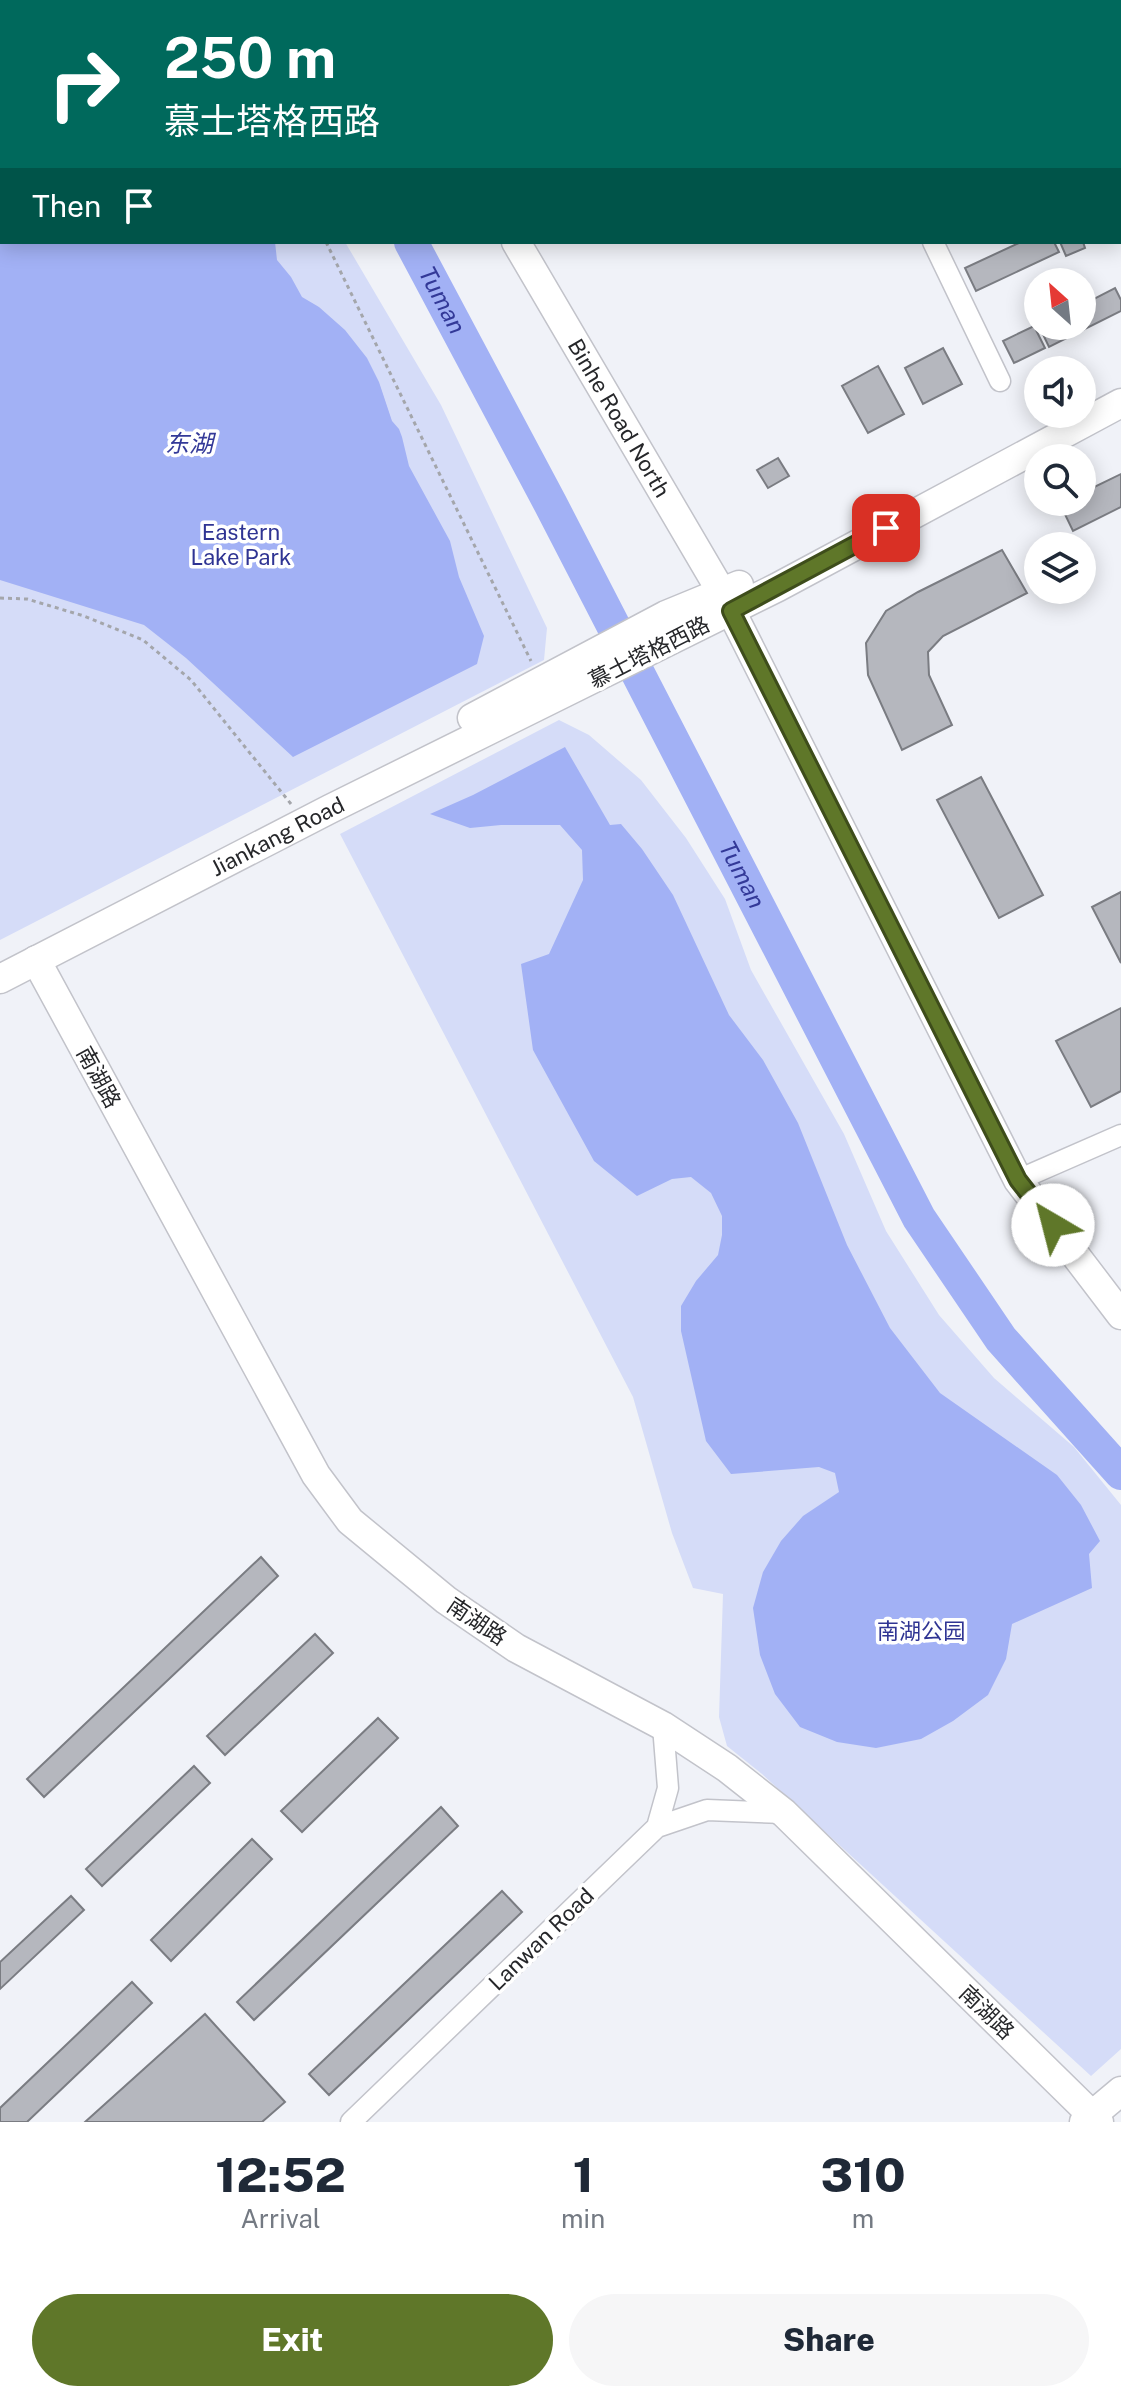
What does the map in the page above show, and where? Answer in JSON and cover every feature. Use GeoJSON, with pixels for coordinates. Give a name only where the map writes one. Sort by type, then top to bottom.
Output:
{"type":"FeatureCollection","features":[{"type":"Feature","properties":{"kind":"main road","name":"Binhe Road North"},"geometry":{"type":"LineString","coordinates":[[517,244],[726,602],[1018,1180],[1121,1315]]}},
{"type":"Feature","properties":{"kind":"main road"},"geometry":{"type":"LineString","coordinates":[[1096,397],[1121,384]]}},
{"type":"Feature","properties":{"kind":"main road","name":"慕士塔格西路"},"geometry":{"type":"LineString","coordinates":[[549,687],[672,625],[726,602],[1121,403]]}},
{"type":"Feature","properties":{"kind":"main road","name":"慕士塔格西路"},"geometry":{"type":"LineString","coordinates":[[726,602],[770,571],[1040,428]]}},
{"type":"Feature","properties":{"kind":"main road","name":"Jiankang Road"},"geometry":{"type":"LineString","coordinates":[[0,962],[296,810],[549,687]]}},
{"type":"Feature","properties":{"kind":"main road","name":"Jiankang Road"},"geometry":{"type":"LineString","coordinates":[[0,979],[330,809],[549,687]]}},
{"type":"Feature","properties":{"kind":"main road","name":"南湖路"},"geometry":{"type":"LineString","coordinates":[[36,960],[316,1475],[350,1521],[446,1600],[516,1648],[663,1726],[727,1768],[784,1813],[1092,2120]]}},
{"type":"Feature","properties":{"kind":"main road"},"geometry":{"type":"LineString","coordinates":[[1092,2120],[1121,2091]]}},
{"type":"Feature","properties":{"kind":"street"},"geometry":{"type":"LineString","coordinates":[[934,244],[1000,381]]}},
{"type":"Feature","properties":{"kind":"street"},"geometry":{"type":"LineString","coordinates":[[1018,1180],[1121,1135]]}},
{"type":"Feature","properties":{"kind":"street"},"geometry":{"type":"LineString","coordinates":[[657,1827],[668,1788],[663,1726]]}},
{"type":"Feature","properties":{"kind":"street"},"geometry":{"type":"LineString","coordinates":[[657,1827],[707,1810],[784,1813]]}},
{"type":"Feature","properties":{"kind":"street","name":"Lanwan Road"},"geometry":{"type":"LineString","coordinates":[[351,2122],[657,1827]]}},
{"type":"Feature","properties":{"kind":"path"},"geometry":{"type":"LineString","coordinates":[[327,244],[549,687]]}},
{"type":"Feature","properties":{"kind":"path"},"geometry":{"type":"LineString","coordinates":[[0,598],[27,599],[84,616],[143,640],[191,680],[296,810]]}},
{"type":"Feature","properties":{"kind":"green space","name":"东湖"},"geometry":{"type":"Polygon","coordinates":[[[0,244],[346,244],[441,405],[547,628],[544,660],[0,940],[0,244]]]}},
{"type":"Feature","properties":{"kind":"green space","name":"南湖公园"},"geometry":{"type":"Polygon","coordinates":[[[559,720],[589,735],[641,780],[686,838],[725,899],[751,970],[844,1134],[886,1231],[939,1315],[994,1378],[1074,1447],[1121,1505],[1121,2049],[1091,2076],[762,1774],[727,1746],[719,1717],[723,1594],[693,1588],[672,1533],[633,1397],[340,834],[559,720]]]}},
{"type":"Feature","properties":{"kind":"water","name":"东湖"},"geometry":{"type":"Polygon","coordinates":[[[0,244],[275,244],[277,260],[302,297],[319,307],[345,330],[367,358],[392,421],[399,429],[409,466],[450,541],[459,577],[484,636],[477,664],[293,757],[186,658],[144,625],[0,580],[0,244]]]}},
{"type":"Feature","properties":{"kind":"water"},"geometry":{"type":"Polygon","coordinates":[[[565,747],[610,825],[621,824],[673,895],[729,1015],[763,1060],[798,1123],[847,1245],[890,1328],[940,1393],[1057,1475],[1081,1505],[1100,1541],[1089,1554],[1092,1588],[1012,1624],[1006,1659],[988,1695],[953,1721],[921,1739],[876,1748],[837,1742],[800,1727],[775,1694],[760,1655],[753,1608],[763,1572],[781,1541],[803,1516],[839,1492],[835,1473],[819,1467],[731,1474],[706,1441],[681,1331],[681,1306],[696,1281],[718,1255],[722,1216],[711,1193],[691,1177],[672,1179],[637,1196],[594,1161],[533,1050],[521,964],[549,954],[583,880],[582,850],[560,825],[470,828],[430,814],[565,747]]]}},
{"type":"Feature","properties":{"kind":"building"},"geometry":{"type":"Polygon","coordinates":[[[1017,244],[1055,244],[1059,252],[976,291],[965,268],[1017,244]]]}},
{"type":"Feature","properties":{"kind":"building"},"geometry":{"type":"Polygon","coordinates":[[[1061,244],[1084,244],[1085,248],[1066,256],[1061,244]]]}},
{"type":"Feature","properties":{"kind":"building"},"geometry":{"type":"Polygon","coordinates":[[[1115,288],[1121,300],[1121,311],[1096,324],[1096,298],[1115,288]]]}},
{"type":"Feature","properties":{"kind":"building"},"geometry":{"type":"Polygon","coordinates":[[[1024,331],[1024,340],[1041,340],[1045,348],[1014,363],[1003,341],[1024,331]]]}},
{"type":"Feature","properties":{"kind":"building"},"geometry":{"type":"Polygon","coordinates":[[[1046,340],[1063,340],[1049,347],[1046,340]]]}},
{"type":"Feature","properties":{"kind":"building"},"geometry":{"type":"Polygon","coordinates":[[[943,348],[962,384],[923,404],[905,368],[943,348]]]}},
{"type":"Feature","properties":{"kind":"building"},"geometry":{"type":"Polygon","coordinates":[[[878,366],[904,414],[868,433],[842,386],[878,366]]]}},
{"type":"Feature","properties":{"kind":"building"},"geometry":{"type":"Polygon","coordinates":[[[778,458],[789,476],[768,488],[757,470],[778,458]]]}},
{"type":"Feature","properties":{"kind":"building"},"geometry":{"type":"Polygon","coordinates":[[[1121,474],[1121,507],[1073,531],[1066,516],[1096,516],[1096,486],[1121,474]]]}},
{"type":"Feature","properties":{"kind":"building"},"geometry":{"type":"Polygon","coordinates":[[[1002,550],[1024,588],[1024,595],[943,636],[928,652],[929,675],[952,725],[902,750],[868,675],[866,643],[886,611],[1002,550]]]}},
{"type":"Feature","properties":{"kind":"building"},"geometry":{"type":"Polygon","coordinates":[[[981,777],[1043,895],[999,918],[937,800],[981,777]]]}},
{"type":"Feature","properties":{"kind":"building"},"geometry":{"type":"Polygon","coordinates":[[[1121,892],[1121,963],[1092,907],[1121,892]]]}},
{"type":"Feature","properties":{"kind":"building"},"geometry":{"type":"Polygon","coordinates":[[[1121,1008],[1121,1091],[1091,1107],[1056,1041],[1121,1008]]]}},
{"type":"Feature","properties":{"kind":"building"},"geometry":{"type":"Polygon","coordinates":[[[261,1557],[278,1576],[44,1797],[27,1779],[261,1557]]]}},
{"type":"Feature","properties":{"kind":"building"},"geometry":{"type":"Polygon","coordinates":[[[315,1634],[333,1653],[225,1755],[207,1736],[315,1634]]]}},
{"type":"Feature","properties":{"kind":"building"},"geometry":{"type":"Polygon","coordinates":[[[378,1718],[398,1738],[302,1832],[281,1811],[378,1718]]]}},
{"type":"Feature","properties":{"kind":"building"},"geometry":{"type":"Polygon","coordinates":[[[194,1766],[210,1783],[102,1886],[86,1869],[194,1766]]]}},
{"type":"Feature","properties":{"kind":"building"},"geometry":{"type":"Polygon","coordinates":[[[441,1807],[458,1826],[254,2020],[237,2002],[441,1807]]]}},
{"type":"Feature","properties":{"kind":"building"},"geometry":{"type":"Polygon","coordinates":[[[252,1839],[272,1859],[171,1961],[151,1940],[252,1839]]]}},
{"type":"Feature","properties":{"kind":"building"},"geometry":{"type":"Polygon","coordinates":[[[502,1891],[522,1912],[329,2095],[309,2074],[502,1891]]]}},
{"type":"Feature","properties":{"kind":"building"},"geometry":{"type":"Polygon","coordinates":[[[71,1896],[84,1910],[0,1989],[0,1962],[71,1896]]]}},
{"type":"Feature","properties":{"kind":"building"},"geometry":{"type":"Polygon","coordinates":[[[132,1982],[152,2003],[27,2122],[0,2122],[0,2108],[132,1982]]]}},
{"type":"Feature","properties":{"kind":"building"},"geometry":{"type":"Polygon","coordinates":[[[205,2014],[285,2102],[262,2122],[85,2122],[205,2014]]]}},
{"type":"Feature","properties":{"kind":"waterway","name":"Tuman"},"geometry":{"type":"LineString","coordinates":[[412,244],[550,503],[919,1218],[1001,1339],[1121,1473]]}},
{"type":"Feature","properties":{"kind":"route"},"geometry":{"type":"LineString","coordinates":[[886,528],[731,611],[1018,1180],[1053,1225]]}},
{"type":"Feature","properties":{"kind":"park label","name":"Eastern Lake Park"},"geometry":{"type":"Point","coordinates":[241,544]}}]}
